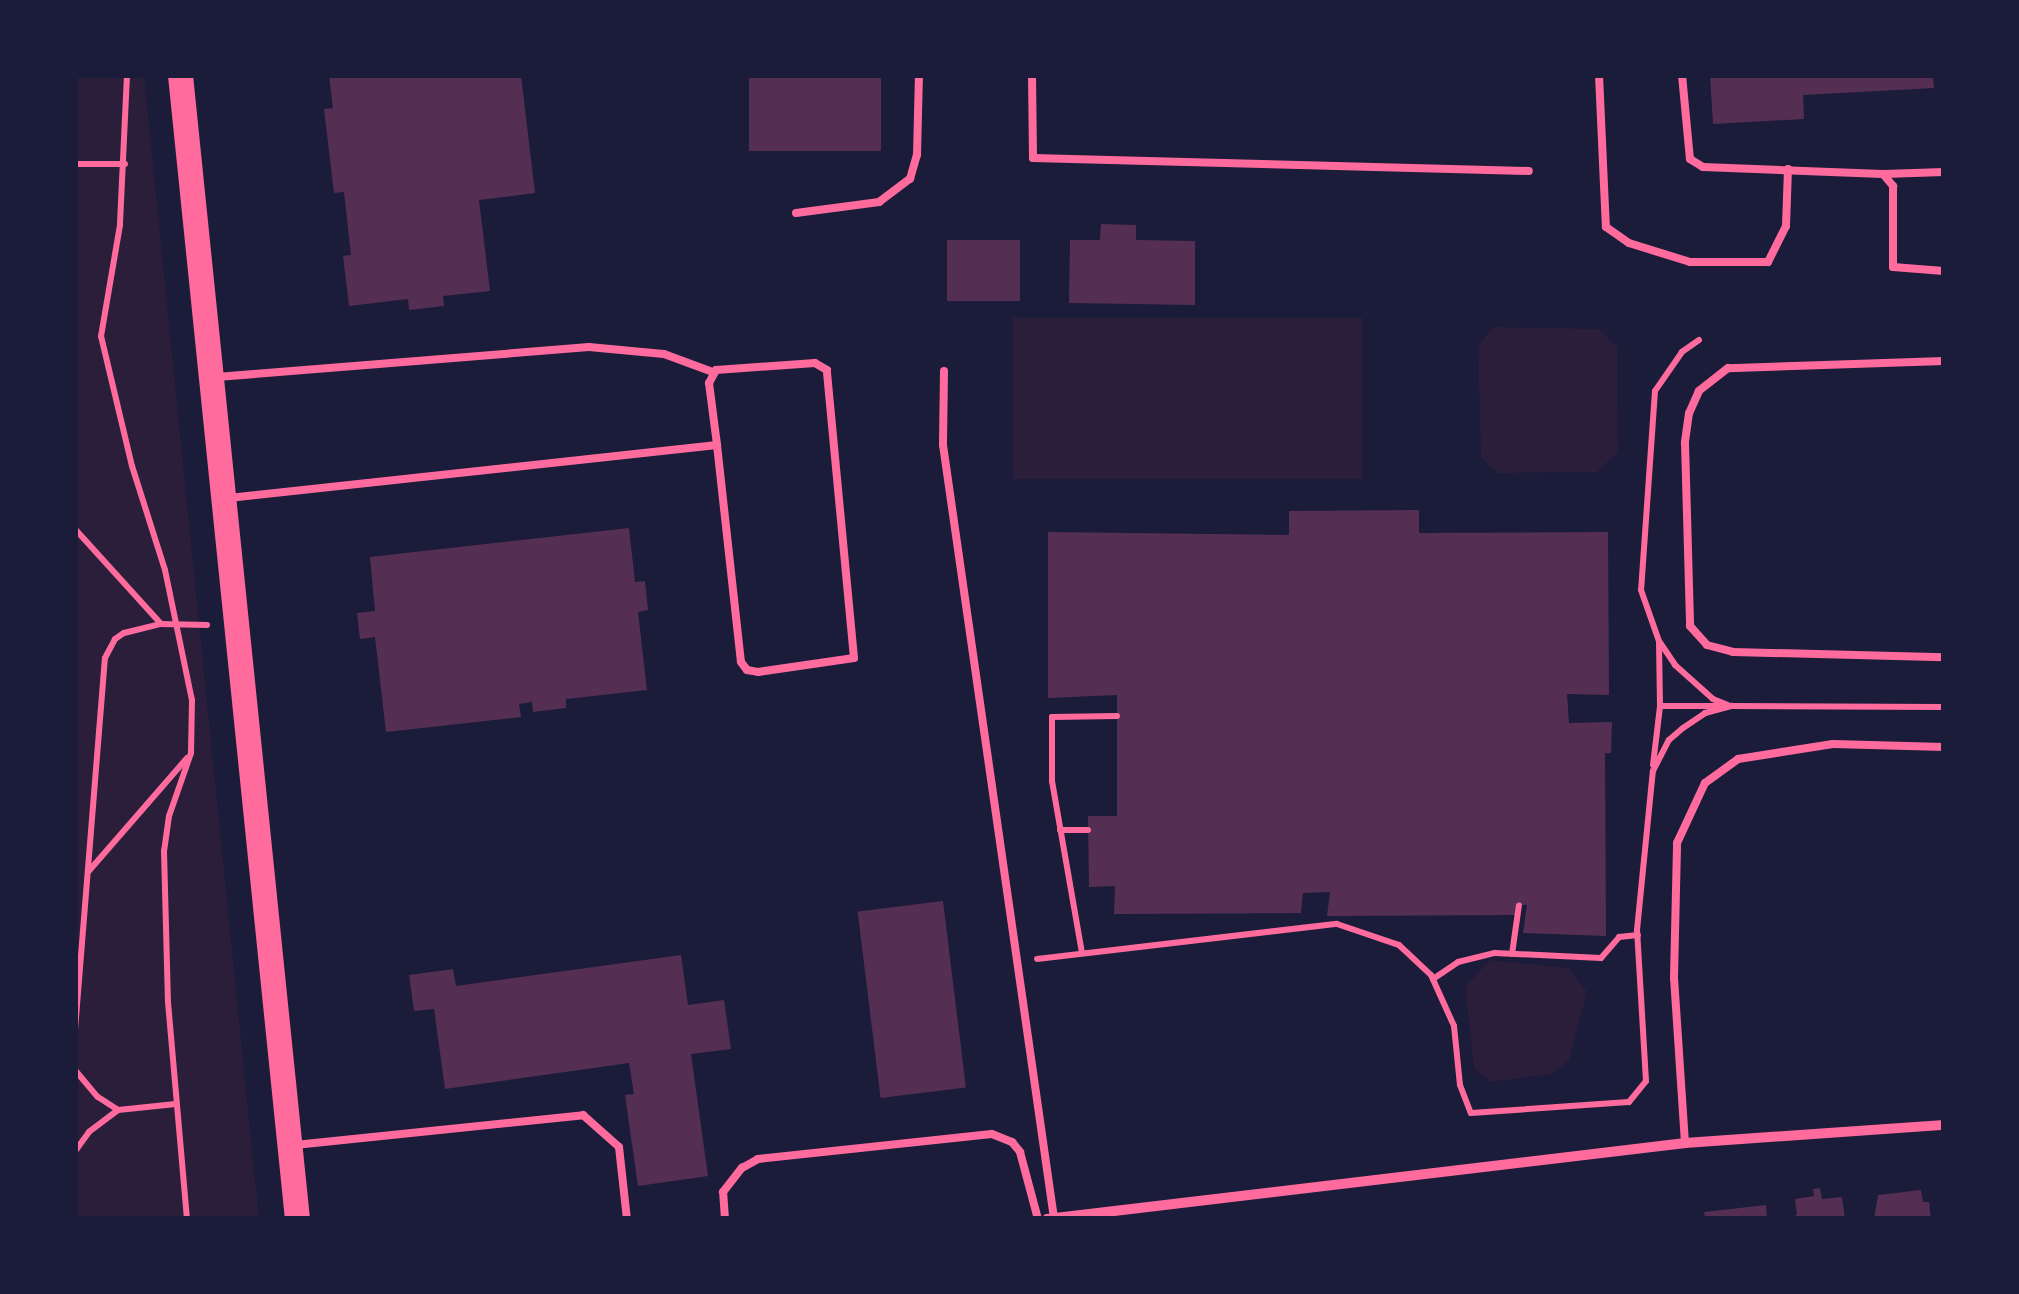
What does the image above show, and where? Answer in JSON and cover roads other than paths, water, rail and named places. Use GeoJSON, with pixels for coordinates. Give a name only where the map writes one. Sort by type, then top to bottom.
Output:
{"type":"FeatureCollection","features":[{"type":"Feature","properties":{"kind":"main road"},"geometry":{"type":"LineString","coordinates":[[180,75],[298,1219]]}},
{"type":"Feature","properties":{"kind":"street"},"geometry":{"type":"LineString","coordinates":[[1050,1219],[1685,1143],[1944,1125]]}},
{"type":"Feature","properties":{"kind":"lane"},"geometry":{"type":"LineString","coordinates":[[796,213],[879,202],[910,179],[917,155],[919,75]]}},
{"type":"Feature","properties":{"kind":"lane"},"geometry":{"type":"LineString","coordinates":[[1032,75],[1033,158],[1529,170]]}},
{"type":"Feature","properties":{"kind":"lane"},"geometry":{"type":"LineString","coordinates":[[1599,75],[1606,227],[1629,243],[1690,262],[1768,262],[1786,226],[1788,170]]}},
{"type":"Feature","properties":{"kind":"lane"},"geometry":{"type":"LineString","coordinates":[[1682,75],[1690,160],[1703,167],[1883,174],[1944,172]]}},
{"type":"Feature","properties":{"kind":"lane"},"geometry":{"type":"LineString","coordinates":[[1883,174],[1893,186],[1892,268],[1944,271]]}},
{"type":"Feature","properties":{"kind":"lane"},"geometry":{"type":"LineString","coordinates":[[212,378],[588,347],[664,354],[713,372],[815,363],[827,370],[854,658],[746,670],[742,662],[709,383],[713,372]]}},
{"type":"Feature","properties":{"kind":"lane"},"geometry":{"type":"LineString","coordinates":[[1944,361],[1728,368],[1700,391],[1689,413],[1685,443],[1690,626],[1707,645],[1733,652],[1944,657]]}},
{"type":"Feature","properties":{"kind":"lane"},"geometry":{"type":"LineString","coordinates":[[944,372],[943,445],[1050,1219]]}},
{"type":"Feature","properties":{"kind":"lane"},"geometry":{"type":"LineString","coordinates":[[225,498],[716,445]]}},
{"type":"Feature","properties":{"kind":"lane"},"geometry":{"type":"LineString","coordinates":[[1685,1143],[1674,978],[1677,844],[1705,783],[1738,758],[1833,744],[1944,747]]}},
{"type":"Feature","properties":{"kind":"lane"},"geometry":{"type":"LineString","coordinates":[[290,1146],[584,1115],[619,1147],[628,1219]]}},
{"type":"Feature","properties":{"kind":"lane"},"geometry":{"type":"LineString","coordinates":[[725,1219],[723,1192],[742,1168],[758,1159],[992,1134],[1012,1142],[1020,1152],[1038,1219]]}}]}
